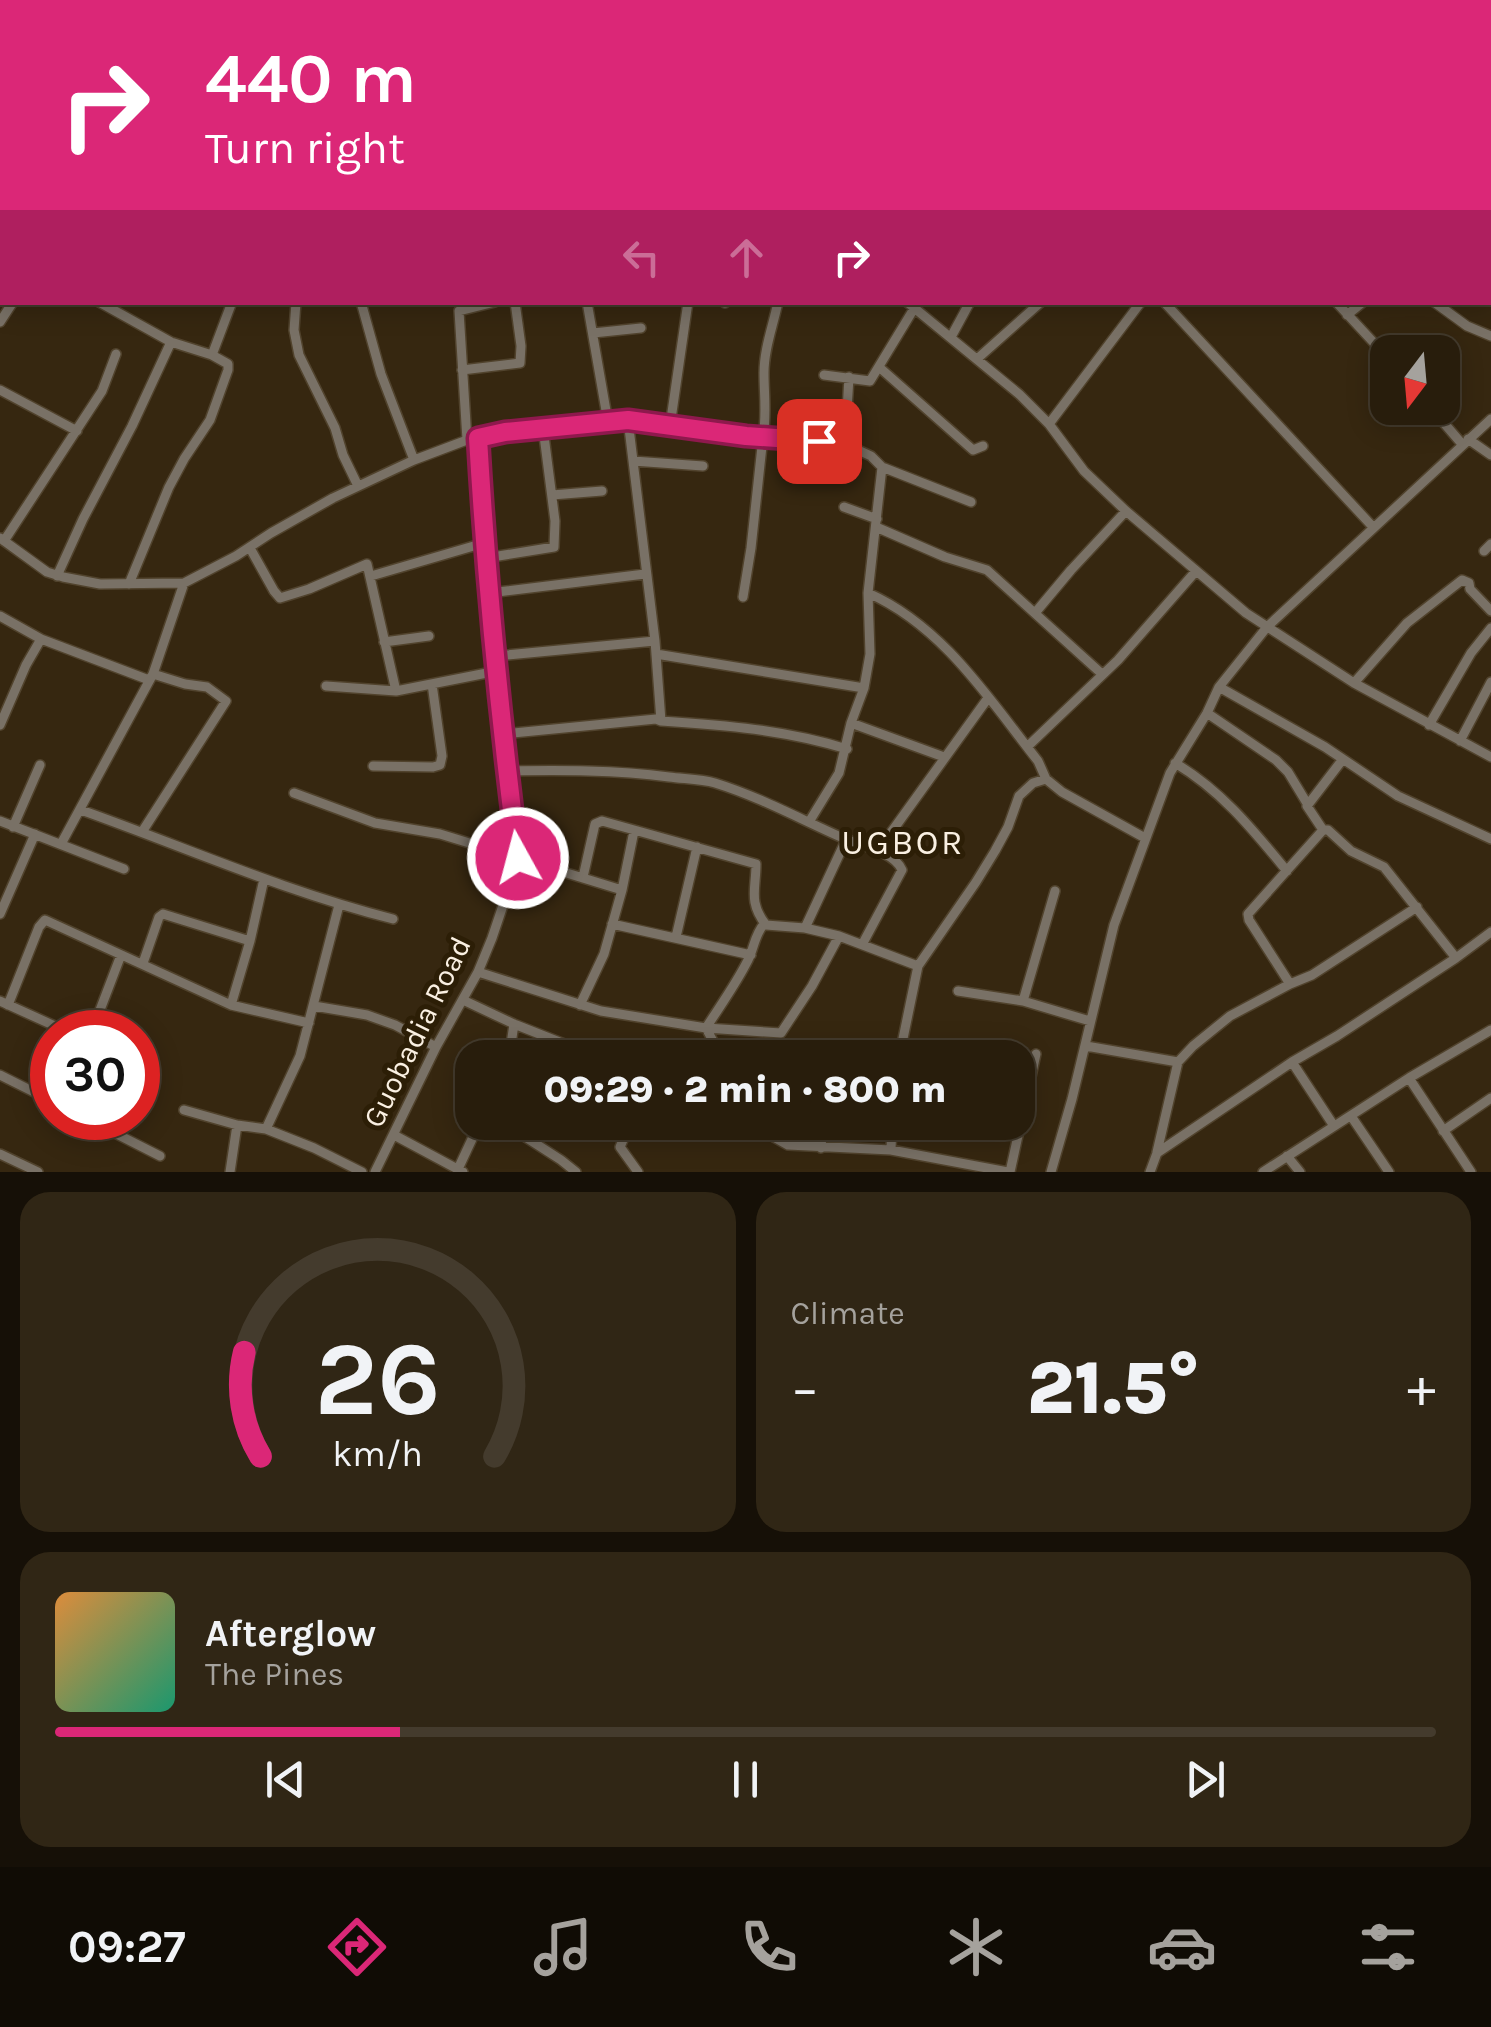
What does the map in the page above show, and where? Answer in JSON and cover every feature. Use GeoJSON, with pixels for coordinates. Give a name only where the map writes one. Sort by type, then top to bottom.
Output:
{"type":"FeatureCollection","features":[{"type":"Feature","properties":{"kind":"street"},"geometry":{"type":"LineString","coordinates":[[104,305],[171,342],[212,354],[228,364],[210,420],[168,487],[129,584]]}},
{"type":"Feature","properties":{"kind":"street"},"geometry":{"type":"LineString","coordinates":[[212,354],[231,305]]}},
{"type":"Feature","properties":{"kind":"street"},"geometry":{"type":"LineString","coordinates":[[296,305],[294,330],[299,355],[358,486]]}},
{"type":"Feature","properties":{"kind":"street"},"geometry":{"type":"LineString","coordinates":[[363,305],[381,374],[414,460]]}},
{"type":"Feature","properties":{"kind":"street"},"geometry":{"type":"LineString","coordinates":[[462,370],[520,363],[514,305]]}},
{"type":"Feature","properties":{"kind":"street"},"geometry":{"type":"LineString","coordinates":[[588,305],[608,422]]}},
{"type":"Feature","properties":{"kind":"street"},"geometry":{"type":"LineString","coordinates":[[670,426],[688,305]]}},
{"type":"Feature","properties":{"kind":"street"},"geometry":{"type":"LineString","coordinates":[[743,597],[766,411],[764,364],[777,305]]}},
{"type":"Feature","properties":{"kind":"street"},"geometry":{"type":"LineString","coordinates":[[824,375],[870,381],[913,305],[1020,394],[1084,470],[1126,511],[1246,613],[1354,683],[1491,756]]}},
{"type":"Feature","properties":{"kind":"street"},"geometry":{"type":"LineString","coordinates":[[951,337],[968,305]]}},
{"type":"Feature","properties":{"kind":"street"},"geometry":{"type":"LineString","coordinates":[[977,359],[1039,305]]}},
{"type":"Feature","properties":{"kind":"street"},"geometry":{"type":"LineString","coordinates":[[1048,424],[1139,305]]}},
{"type":"Feature","properties":{"kind":"street"},"geometry":{"type":"LineString","coordinates":[[1167,305],[1374,527]]}},
{"type":"Feature","properties":{"kind":"street"},"geometry":{"type":"LineString","coordinates":[[1174,312],[1181,305]]}},
{"type":"Feature","properties":{"kind":"street"},"geometry":{"type":"LineString","coordinates":[[1339,305],[1370,339]]}},
{"type":"Feature","properties":{"kind":"street"},"geometry":{"type":"LineString","coordinates":[[1347,315],[1360,305]]}},
{"type":"Feature","properties":{"kind":"street"},"geometry":{"type":"LineString","coordinates":[[1438,305],[1466,326],[1491,336]]}},
{"type":"Feature","properties":{"kind":"street","name":"Guobadia Road"},"geometry":{"type":"LineString","coordinates":[[375,1172],[436,1047],[478,972],[518,858],[462,370],[459,307]]}},
{"type":"Feature","properties":{"kind":"street"},"geometry":{"type":"LineString","coordinates":[[593,333],[641,328]]}},
{"type":"Feature","properties":{"kind":"street"},"geometry":{"type":"LineString","coordinates":[[57,576],[171,342]]}},
{"type":"Feature","properties":{"kind":"street"},"geometry":{"type":"LineString","coordinates":[[116,354],[102,391],[2,539],[57,576],[88,582],[184,583],[294,519],[414,460],[472,439],[628,420],[845,444],[871,456],[882,467],[971,502]]}},
{"type":"Feature","properties":{"kind":"street"},"geometry":{"type":"LineString","coordinates":[[880,368],[974,450],[983,446]]}},
{"type":"Feature","properties":{"kind":"street"},"geometry":{"type":"LineString","coordinates":[[845,444],[849,377]]}},
{"type":"Feature","properties":{"kind":"street"},"geometry":{"type":"LineString","coordinates":[[0,390],[77,431]]}},
{"type":"Feature","properties":{"kind":"street"},"geometry":{"type":"LineString","coordinates":[[1051,1172],[1114,925],[1175,763],[1220,688],[1267,627],[1491,419]]}},
{"type":"Feature","properties":{"kind":"street"},"geometry":{"type":"LineString","coordinates":[[628,420],[661,721]]}},
{"type":"Feature","properties":{"kind":"street"},"geometry":{"type":"LineString","coordinates":[[1449,425],[1465,441],[1491,455]]}},
{"type":"Feature","properties":{"kind":"street"},"geometry":{"type":"LineString","coordinates":[[486,558],[554,547],[556,521],[543,428]]}},
{"type":"Feature","properties":{"kind":"street"},"geometry":{"type":"LineString","coordinates":[[632,461],[704,466]]}},
{"type":"Feature","properties":{"kind":"street"},"geometry":{"type":"LineString","coordinates":[[808,822],[839,773],[864,688],[870,654],[868,593],[882,467]]}},
{"type":"Feature","properties":{"kind":"street"},"geometry":{"type":"LineString","coordinates":[[552,496],[602,491]]}},
{"type":"Feature","properties":{"kind":"street"},"geometry":{"type":"LineString","coordinates":[[844,507],[945,557],[988,570],[1102,674]]}},
{"type":"Feature","properties":{"kind":"street"},"geometry":{"type":"LineString","coordinates":[[1035,613],[1126,511]]}},
{"type":"Feature","properties":{"kind":"street"},"geometry":{"type":"LineString","coordinates":[[371,576],[484,543]]}},
{"type":"Feature","properties":{"kind":"street"},"geometry":{"type":"LineString","coordinates":[[250,548],[280,598],[367,564],[396,691]]}},
{"type":"Feature","properties":{"kind":"street"},"geometry":{"type":"LineString","coordinates":[[1027,747],[1138,639],[1196,571]]}},
{"type":"Feature","properties":{"kind":"street"},"geometry":{"type":"LineString","coordinates":[[489,593],[645,574]]}},
{"type":"Feature","properties":{"kind":"street"},"geometry":{"type":"LineString","coordinates":[[1354,683],[1406,623],[1462,580],[1491,611]]}},
{"type":"Feature","properties":{"kind":"street"},"geometry":{"type":"LineString","coordinates":[[61,844],[151,677],[184,583]]}},
{"type":"Feature","properties":{"kind":"street"},"geometry":{"type":"LineString","coordinates":[[868,593],[919,622],[946,647],[1038,761],[1046,779],[1062,792],[1146,838]]}},
{"type":"Feature","properties":{"kind":"street"},"geometry":{"type":"LineString","coordinates":[[0,616],[41,639],[151,677],[207,686],[226,701],[142,832]]}},
{"type":"Feature","properties":{"kind":"street"},"geometry":{"type":"LineString","coordinates":[[1429,725],[1471,653],[1491,628]]}},
{"type":"Feature","properties":{"kind":"street"},"geometry":{"type":"LineString","coordinates":[[384,642],[429,636]]}},
{"type":"Feature","properties":{"kind":"street"},"geometry":{"type":"LineString","coordinates":[[0,725],[41,639]]}},
{"type":"Feature","properties":{"kind":"street"},"geometry":{"type":"LineString","coordinates":[[496,656],[655,642]]}},
{"type":"Feature","properties":{"kind":"street"},"geometry":{"type":"LineString","coordinates":[[656,654],[864,688]]}},
{"type":"Feature","properties":{"kind":"street"},"geometry":{"type":"LineString","coordinates":[[326,686],[396,691],[498,671]]}},
{"type":"Feature","properties":{"kind":"street"},"geometry":{"type":"LineString","coordinates":[[1460,741],[1491,682]]}},
{"type":"Feature","properties":{"kind":"street"},"geometry":{"type":"LineString","coordinates":[[373,766],[440,765],[432,684]]}},
{"type":"Feature","properties":{"kind":"street"},"geometry":{"type":"LineString","coordinates":[[1220,688],[1398,796],[1491,838]]}},
{"type":"Feature","properties":{"kind":"street"},"geometry":{"type":"LineString","coordinates":[[878,852],[988,698]]}},
{"type":"Feature","properties":{"kind":"street"},"geometry":{"type":"LineString","coordinates":[[1207,713],[1276,760],[1288,772],[1323,830],[1351,851],[1384,867],[1456,958]]}},
{"type":"Feature","properties":{"kind":"street"},"geometry":{"type":"LineString","coordinates":[[502,734],[656,718],[804,736],[847,749]]}},
{"type":"Feature","properties":{"kind":"street"},"geometry":{"type":"LineString","coordinates":[[852,723],[944,757]]}},
{"type":"Feature","properties":{"kind":"street"},"geometry":{"type":"LineString","coordinates":[[1308,805],[1343,760]]}},
{"type":"Feature","properties":{"kind":"street"},"geometry":{"type":"LineString","coordinates":[[1175,763],[1212,787],[1287,871]]}},
{"type":"Feature","properties":{"kind":"street"},"geometry":{"type":"LineString","coordinates":[[13,826],[40,765]]}},
{"type":"Feature","properties":{"kind":"street"},"geometry":{"type":"LineString","coordinates":[[507,771],[580,769],[712,782],[784,809],[878,852],[898,862],[902,870],[864,944]]}},
{"type":"Feature","properties":{"kind":"street"},"geometry":{"type":"LineString","coordinates":[[903,1040],[918,966],[994,852],[1019,796],[1032,783],[1046,779]]}},
{"type":"Feature","properties":{"kind":"street"},"geometry":{"type":"LineString","coordinates":[[294,793],[375,823],[440,834],[622,890]]}},
{"type":"Feature","properties":{"kind":"street"},"geometry":{"type":"LineString","coordinates":[[81,810],[264,879],[394,920]]}},
{"type":"Feature","properties":{"kind":"street"},"geometry":{"type":"LineString","coordinates":[[0,822],[124,869]]}},
{"type":"Feature","properties":{"kind":"street"},"geometry":{"type":"LineString","coordinates":[[583,877],[596,822],[697,846],[756,864],[753,892],[764,924]]}},
{"type":"Feature","properties":{"kind":"street"},"geometry":{"type":"LineString","coordinates":[[1290,984],[1248,920],[1248,914],[1323,830]]}},
{"type":"Feature","properties":{"kind":"street"},"geometry":{"type":"LineString","coordinates":[[580,1005],[604,954],[634,831]]}},
{"type":"Feature","properties":{"kind":"street"},"geometry":{"type":"LineString","coordinates":[[0,914],[35,834]]}},
{"type":"Feature","properties":{"kind":"street"},"geometry":{"type":"LineString","coordinates":[[805,928],[846,840]]}},
{"type":"Feature","properties":{"kind":"street"},"geometry":{"type":"LineString","coordinates":[[676,937],[697,846]]}},
{"type":"Feature","properties":{"kind":"street"},"geometry":{"type":"LineString","coordinates":[[231,1005],[264,879]]}},
{"type":"Feature","properties":{"kind":"street"},"geometry":{"type":"LineString","coordinates":[[1023,1001],[1054,891]]}},
{"type":"Feature","properties":{"kind":"street"},"geometry":{"type":"LineString","coordinates":[[266,1129],[300,1056],[339,905]]}},
{"type":"Feature","properties":{"kind":"street"},"geometry":{"type":"LineString","coordinates":[[1150,1172],[1178,1062],[1193,1046],[1230,1016],[1312,974],[1417,907]]}},
{"type":"Feature","properties":{"kind":"street"},"geometry":{"type":"LineString","coordinates":[[142,963],[162,914],[250,941]]}},
{"type":"Feature","properties":{"kind":"street"},"geometry":{"type":"LineString","coordinates":[[30,1015],[4,1003],[45,920],[231,1005],[309,1023]]}},
{"type":"Feature","properties":{"kind":"street"},"geometry":{"type":"LineString","coordinates":[[612,924],[751,954]]}},
{"type":"Feature","properties":{"kind":"street"},"geometry":{"type":"LineString","coordinates":[[764,924],[839,936],[918,966]]}},
{"type":"Feature","properties":{"kind":"street"},"geometry":{"type":"LineString","coordinates":[[706,1028],[751,954],[764,924]]}},
{"type":"Feature","properties":{"kind":"street"},"geometry":{"type":"LineString","coordinates":[[1157,1152],[1491,932]]}},
{"type":"Feature","properties":{"kind":"street"},"geometry":{"type":"LineString","coordinates":[[478,972],[580,1005],[706,1028],[781,1033],[839,936]]}},
{"type":"Feature","properties":{"kind":"street"},"geometry":{"type":"LineString","coordinates":[[100,1010],[121,955]]}},
{"type":"Feature","properties":{"kind":"street"},"geometry":{"type":"LineString","coordinates":[[958,991],[1023,1001],[1090,1021]]}},
{"type":"Feature","properties":{"kind":"street"},"geometry":{"type":"LineString","coordinates":[[462,1000],[554,1040]]}},
{"type":"Feature","properties":{"kind":"street"},"geometry":{"type":"LineString","coordinates":[[314,1006],[367,1014],[395,1024],[436,1047]]}},
{"type":"Feature","properties":{"kind":"street"},"geometry":{"type":"LineString","coordinates":[[512,1040],[514,1024]]}},
{"type":"Feature","properties":{"kind":"street"},"geometry":{"type":"LineString","coordinates":[[706,1028],[712,1040]]}},
{"type":"Feature","properties":{"kind":"street"},"geometry":{"type":"LineString","coordinates":[[1262,1172],[1491,1030]]}},
{"type":"Feature","properties":{"kind":"street"},"geometry":{"type":"LineString","coordinates":[[1086,1046],[1178,1062]]}},
{"type":"Feature","properties":{"kind":"street"},"geometry":{"type":"LineString","coordinates":[[777,1140],[821,1148],[891,1150],[1009,1172],[1036,1054]]}},
{"type":"Feature","properties":{"kind":"street"},"geometry":{"type":"LineString","coordinates":[[1292,1062],[1334,1126]]}},
{"type":"Feature","properties":{"kind":"street"},"geometry":{"type":"LineString","coordinates":[[0,1075],[30,1089]]}},
{"type":"Feature","properties":{"kind":"street"},"geometry":{"type":"LineString","coordinates":[[1409,1078],[1471,1172]]}},
{"type":"Feature","properties":{"kind":"street"},"geometry":{"type":"LineString","coordinates":[[1443,1131],[1491,1098]]}},
{"type":"Feature","properties":{"kind":"street"},"geometry":{"type":"LineString","coordinates":[[184,1110],[266,1129],[362,1172]]}},
{"type":"Feature","properties":{"kind":"street"},"geometry":{"type":"LineString","coordinates":[[1351,1116],[1389,1172]]}},
{"type":"Feature","properties":{"kind":"street"},"geometry":{"type":"LineString","coordinates":[[230,1172],[237,1125]]}},
{"type":"Feature","properties":{"kind":"street"},"geometry":{"type":"LineString","coordinates":[[394,1135],[460,1170],[472,1140]]}},
{"type":"Feature","properties":{"kind":"street"},"geometry":{"type":"LineString","coordinates":[[128,1140],[160,1156]]}},
{"type":"Feature","properties":{"kind":"street"},"geometry":{"type":"LineString","coordinates":[[530,1140],[576,1172]]}},
{"type":"Feature","properties":{"kind":"street"},"geometry":{"type":"LineString","coordinates":[[624,1140],[620,1147],[638,1172]]}},
{"type":"Feature","properties":{"kind":"street"},"geometry":{"type":"LineString","coordinates":[[821,1148],[822,1140]]}},
{"type":"Feature","properties":{"kind":"street"},"geometry":{"type":"LineString","coordinates":[[891,1140],[891,1150]]}},
{"type":"Feature","properties":{"kind":"street"},"geometry":{"type":"LineString","coordinates":[[0,1154],[38,1172]]}},
{"type":"Feature","properties":{"kind":"street"},"geometry":{"type":"LineString","coordinates":[[1287,1156],[1300,1172]]}},
{"type":"Feature","properties":{"kind":"district","name":"UGBOR"},"geometry":{"type":"Point","coordinates":[903,842]}},
{"type":"Feature","properties":{"kind":"route"},"geometry":{"type":"LineString","coordinates":[[518,858],[500,720],[478,438],[628,420],[746,436],[819,441]]}}]}
